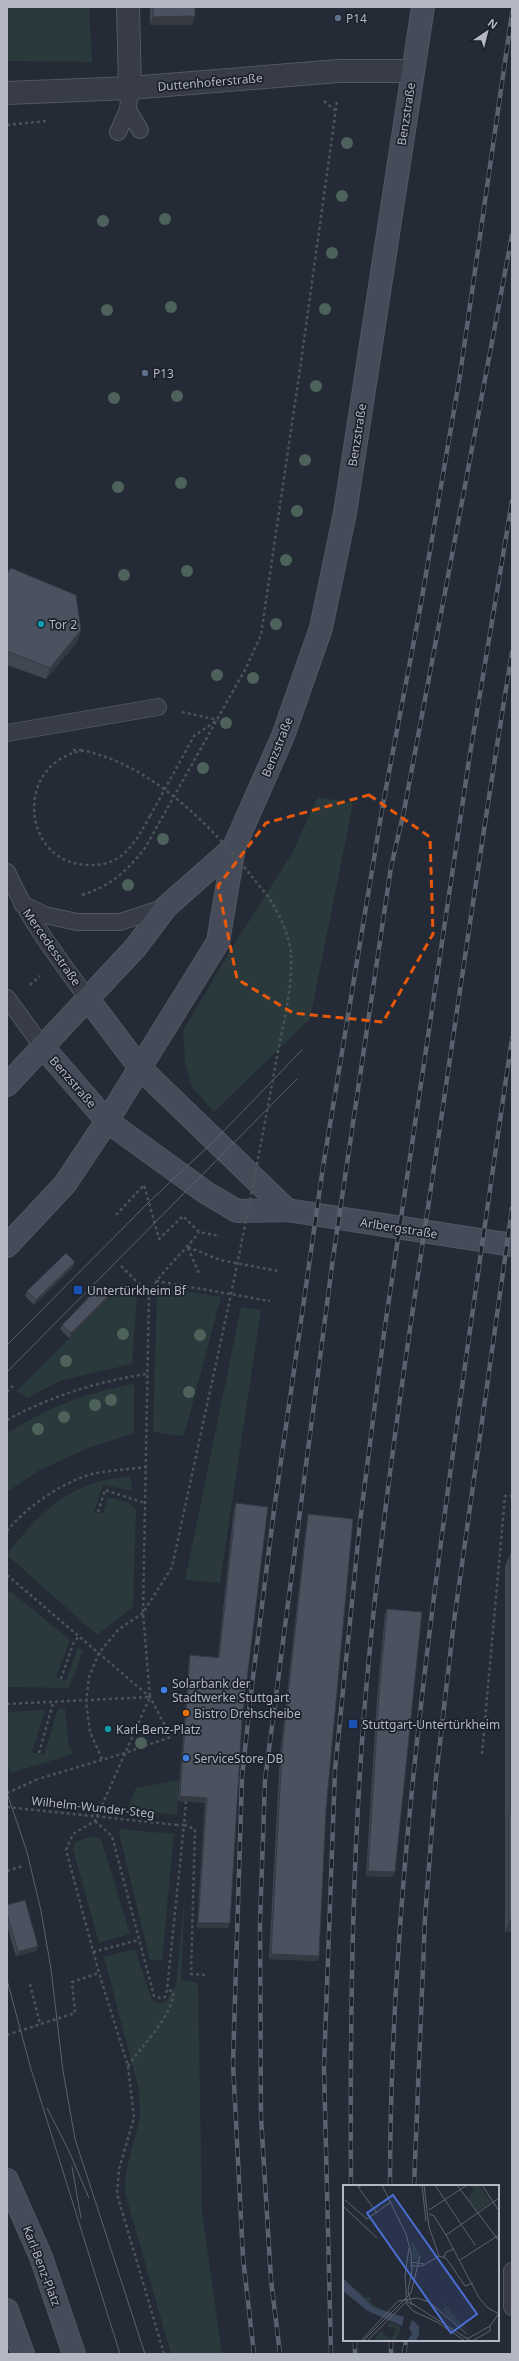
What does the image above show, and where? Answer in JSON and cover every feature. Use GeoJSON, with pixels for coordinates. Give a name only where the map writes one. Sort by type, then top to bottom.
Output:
{"type":"FeatureCollection","features":[{"type":"Feature","properties":{"kind":"main road","name":"Benzstraße"},"geometry":{"type":"LineString","coordinates":[[234,848],[166,907],[136,946],[88,999],[42,1046],[107,1121],[218,942],[234,848],[283,736],[321,628],[345,513],[423,7]]}},
{"type":"Feature","properties":{"kind":"main road"},"geometry":{"type":"LineString","coordinates":[[88,999],[140,1068],[287,1210]]}},
{"type":"Feature","properties":{"kind":"main road"},"geometry":{"type":"LineString","coordinates":[[7,1085],[42,1046]]}},
{"type":"Feature","properties":{"kind":"main road"},"geometry":{"type":"LineString","coordinates":[[7,1246],[65,1184],[107,1121]]}},
{"type":"Feature","properties":{"kind":"main road","name":"Arlbergstraße"},"geometry":{"type":"LineString","coordinates":[[107,1121],[205,1192],[237,1211],[287,1210],[512,1245]]}},
{"type":"Feature","properties":{"kind":"main road","name":"Karl-Benz-Platz"},"geometry":{"type":"LineString","coordinates":[[7,2180],[41,2257],[74,2354]]}},
{"type":"Feature","properties":{"kind":"main road"},"geometry":{"type":"LineString","coordinates":[[7,2310],[23,2354]]}},
{"type":"Feature","properties":{"kind":"street"},"geometry":{"type":"LineString","coordinates":[[128,7],[130,88]]}},
{"type":"Feature","properties":{"kind":"street","name":"Duttenhoferstraße"},"geometry":{"type":"LineString","coordinates":[[7,93],[130,88],[338,71],[412,71]]}},
{"type":"Feature","properties":{"kind":"lane"},"geometry":{"type":"LineString","coordinates":[[118,132],[128,110],[130,88]]}},
{"type":"Feature","properties":{"kind":"lane"},"geometry":{"type":"LineString","coordinates":[[128,110],[140,130]]}},
{"type":"Feature","properties":{"kind":"lane"},"geometry":{"type":"LineString","coordinates":[[7,733],[158,707]]}},
{"type":"Feature","properties":{"kind":"lane","name":"Mercedesstraße"},"geometry":{"type":"LineString","coordinates":[[7,872],[22,904],[59,961],[88,999]]}},
{"type":"Feature","properties":{"kind":"lane"},"geometry":{"type":"LineString","coordinates":[[22,904],[45,915],[78,922],[120,922],[166,907]]}},
{"type":"Feature","properties":{"kind":"lane"},"geometry":{"type":"LineString","coordinates":[[8,1000],[42,1046]]}},
{"type":"Feature","properties":{"kind":"lane"},"geometry":{"type":"LineString","coordinates":[[512,2271],[512,2307]]}},
{"type":"Feature","properties":{"kind":"path"},"geometry":{"type":"LineString","coordinates":[[78,922],[82,895],[101,889],[132,865],[145,848],[218,720],[246,668],[261,635],[335,120],[338,71]]}},
{"type":"Feature","properties":{"kind":"path"},"geometry":{"type":"LineString","coordinates":[[158,707],[218,720]]}},
{"type":"Feature","properties":{"kind":"path"},"geometry":{"type":"LineString","coordinates":[[102,1759],[90,1732],[86,1702],[89,1677],[99,1654],[118,1630],[143,1613],[172,1567],[261,1148],[288,992],[291,952],[283,925],[272,902],[206,824],[181,802],[168,794],[162,789],[137,772],[111,758],[83,750],[61,760],[44,775],[36,791],[33,807],[36,826],[42,841],[59,857],[80,866],[104,865],[118,860],[134,845],[157,803],[161,796],[165,789],[194,736],[218,720]]}},
{"type":"Feature","properties":{"kind":"path"},"geometry":{"type":"LineString","coordinates":[[8,1000],[59,961]]}},
{"type":"Feature","properties":{"kind":"path"},"geometry":{"type":"LineString","coordinates":[[116,1215],[144,1185],[159,1239],[182,1216],[199,1232],[188,1248],[156,1281],[149,1294],[146,1374],[143,1613],[150,1697],[95,1821],[73,1834],[66,1850],[99,1973],[128,2066],[134,2118],[119,2169],[117,2194],[164,2354]]}},
{"type":"Feature","properties":{"kind":"path"},"geometry":{"type":"LineString","coordinates":[[188,1248],[220,1260],[278,1271]]}},
{"type":"Feature","properties":{"kind":"path"},"geometry":{"type":"LineString","coordinates":[[188,1248],[199,1273]]}},
{"type":"Feature","properties":{"kind":"path"},"geometry":{"type":"LineString","coordinates":[[121,1266],[149,1294]]}},
{"type":"Feature","properties":{"kind":"path"},"geometry":{"type":"LineString","coordinates":[[156,1281],[270,1302]]}},
{"type":"Feature","properties":{"kind":"path"},"geometry":{"type":"LineString","coordinates":[[7,1420],[29,1408],[66,1392],[105,1380],[146,1374]]}},
{"type":"Feature","properties":{"kind":"path"},"geometry":{"type":"LineString","coordinates":[[7,1392],[13,1386]]}},
{"type":"Feature","properties":{"kind":"path"},"geometry":{"type":"LineString","coordinates":[[7,1531],[16,1519],[53,1491],[95,1473],[146,1466]]}},
{"type":"Feature","properties":{"kind":"path"},"geometry":{"type":"LineString","coordinates":[[98,1512],[105,1490],[145,1503]]}},
{"type":"Feature","properties":{"kind":"path"},"geometry":{"type":"LineString","coordinates":[[482,1754],[505,1496],[512,1496]]}},
{"type":"Feature","properties":{"kind":"path"},"geometry":{"type":"LineString","coordinates":[[7,1575],[150,1697]]}},
{"type":"Feature","properties":{"kind":"path"},"geometry":{"type":"LineString","coordinates":[[61,1679],[73,1644],[79,1636]]}},
{"type":"Feature","properties":{"kind":"path"},"geometry":{"type":"LineString","coordinates":[[7,1704],[86,1702],[150,1697]]}},
{"type":"Feature","properties":{"kind":"path","name":"Wilhelm-Wunder-Steg"},"geometry":{"type":"LineString","coordinates":[[7,1793],[38,1778],[125,1753],[171,1737],[150,1697]]}},
{"type":"Feature","properties":{"kind":"path"},"geometry":{"type":"LineString","coordinates":[[39,1753],[53,1703]]}},
{"type":"Feature","properties":{"kind":"path"},"geometry":{"type":"LineString","coordinates":[[95,1821],[112,1836],[154,1996],[160,1998],[165,1997],[167,1990],[186,1801]]}},
{"type":"Feature","properties":{"kind":"path","name":"Wilhelm-Wunder-Steg"},"geometry":{"type":"LineString","coordinates":[[7,1807],[184,1825]]}},
{"type":"Feature","properties":{"kind":"path"},"geometry":{"type":"LineString","coordinates":[[184,1825],[195,1829],[191,1974],[205,1975]]}},
{"type":"Feature","properties":{"kind":"path"},"geometry":{"type":"LineString","coordinates":[[7,1871],[23,1866]]}},
{"type":"Feature","properties":{"kind":"path"},"geometry":{"type":"LineString","coordinates":[[93,1952],[139,1940]]}},
{"type":"Feature","properties":{"kind":"path"},"geometry":{"type":"LineString","coordinates":[[7,2035],[76,2013],[72,1982],[99,1973]]}},
{"type":"Feature","properties":{"kind":"path"},"geometry":{"type":"LineString","coordinates":[[30,1984],[40,2024]]}},
{"type":"Feature","properties":{"kind":"path"},"geometry":{"type":"LineString","coordinates":[[128,2066],[168,2013],[174,1999],[174,1991],[167,1990]]}},
{"type":"Feature","properties":{"kind":"highlighted area"},"geometry":{"type":"Polygon","coordinates":[[[369,795],[430,837],[433,934],[383,1022],[293,1013],[237,979],[218,886],[266,823],[369,795]]]}},
{"type":"Feature","properties":{"kind":"shaded area"},"geometry":{"type":"Polygon","coordinates":[[[7,7],[89,7],[92,62],[7,61],[7,7]]]}},
{"type":"Feature","properties":{"kind":"shaded area"},"geometry":{"type":"Polygon","coordinates":[[[318,797],[353,803],[310,1019],[214,1112],[192,1087],[185,1062],[183,1031],[232,948],[292,853],[318,797]]]}},
{"type":"Feature","properties":{"kind":"shaded area"},"geometry":{"type":"Polygon","coordinates":[[[124,1284],[137,1297],[132,1364],[62,1380],[27,1398],[17,1391],[124,1284]]]}},
{"type":"Feature","properties":{"kind":"shaded area"},"geometry":{"type":"Polygon","coordinates":[[[160,1287],[221,1297],[184,1436],[153,1432],[157,1292],[160,1287]]]}},
{"type":"Feature","properties":{"kind":"shaded area"},"geometry":{"type":"Polygon","coordinates":[[[241,1307],[261,1310],[220,1583],[185,1580],[241,1307]]]}},
{"type":"Feature","properties":{"kind":"shaded area"},"geometry":{"type":"Polygon","coordinates":[[[134,1384],[134,1433],[88,1448],[40,1470],[7,1492],[7,1433],[37,1416],[68,1402],[117,1387],[134,1384]]]}},
{"type":"Feature","properties":{"kind":"shaded area"},"geometry":{"type":"Polygon","coordinates":[[[130,1477],[133,1491],[103,1485],[94,1512],[103,1514],[108,1497],[129,1503],[136,1510],[133,1607],[97,1635],[7,1555],[36,1520],[59,1501],[85,1486],[100,1481],[130,1477]]]}},
{"type":"Feature","properties":{"kind":"shaded area"},"geometry":{"type":"Polygon","coordinates":[[[10,1591],[70,1640],[56,1677],[66,1681],[78,1647],[83,1651],[69,1688],[7,1687],[7,1594],[10,1591]]]}},
{"type":"Feature","properties":{"kind":"shaded area"},"geometry":{"type":"Polygon","coordinates":[[[58,1709],[65,1709],[68,1742],[73,1754],[11,1773],[7,1765],[7,1712],[45,1710],[32,1752],[44,1755],[58,1709]]]}},
{"type":"Feature","properties":{"kind":"shaded area"},"geometry":{"type":"Polygon","coordinates":[[[179,1780],[177,1815],[127,1810],[136,1788],[179,1780]]]}},
{"type":"Feature","properties":{"kind":"shaded area"},"geometry":{"type":"Polygon","coordinates":[[[120,1829],[174,1834],[162,1960],[150,1960],[119,1833],[120,1829]]]}},
{"type":"Feature","properties":{"kind":"shaded area"},"geometry":{"type":"Polygon","coordinates":[[[94,1836],[101,1839],[130,1934],[99,1943],[73,1849],[75,1842],[94,1836]]]}},
{"type":"Feature","properties":{"kind":"shaded area"},"geometry":{"type":"Polygon","coordinates":[[[185,1892],[181,1980],[198,1983],[202,2212],[222,2354],[171,2354],[125,2193],[126,2172],[140,2117],[139,2090],[104,1957],[135,1949],[152,2000],[157,2003],[166,2002],[176,1984],[185,1892]]]}},
{"type":"Feature","properties":{"kind":"building"},"geometry":{"type":"Polygon","coordinates":[[[153,7],[195,7],[195,16],[153,17],[153,7]]]}},
{"type":"Feature","properties":{"kind":"building","name":"Tor 2"},"geometry":{"type":"Polygon","coordinates":[[[11,568],[76,595],[81,630],[50,668],[9,652],[7,654],[7,573],[11,568]]]}},
{"type":"Feature","properties":{"kind":"building"},"geometry":{"type":"Polygon","coordinates":[[[66,1253],[75,1262],[36,1300],[27,1291],[66,1253]]]}},
{"type":"Feature","properties":{"kind":"building"},"geometry":{"type":"Polygon","coordinates":[[[100,1286],[109,1295],[71,1333],[62,1325],[100,1286]]]}},
{"type":"Feature","properties":{"kind":"building"},"geometry":{"type":"Polygon","coordinates":[[[236,1503],[268,1507],[242,1721],[230,1923],[198,1923],[207,1798],[180,1796],[190,1655],[219,1658],[236,1503]]]}},
{"type":"Feature","properties":{"kind":"building"},"geometry":{"type":"Polygon","coordinates":[[[308,1514],[353,1519],[326,1810],[319,1956],[271,1954],[282,1750],[308,1514]]]}},
{"type":"Feature","properties":{"kind":"building"},"geometry":{"type":"Polygon","coordinates":[[[510,1554],[512,1554],[512,1811],[510,1811],[510,1554]]]}},
{"type":"Feature","properties":{"kind":"building"},"geometry":{"type":"Polygon","coordinates":[[[387,1609],[422,1612],[395,1872],[368,1871],[379,1695],[387,1609]]]}},
{"type":"Feature","properties":{"kind":"building"},"geometry":{"type":"Polygon","coordinates":[[[509,1813],[512,1813],[512,1920],[509,1920],[509,1813]]]}},
{"type":"Feature","properties":{"kind":"building"},"geometry":{"type":"Polygon","coordinates":[[[25,1900],[38,1946],[18,1952],[7,1914],[7,1905],[25,1900]]]}},
{"type":"Feature","properties":{"kind":"tram line"},"geometry":{"type":"LineString","coordinates":[[7,1345],[149,1202],[214,1141],[302,1050]]}},
{"type":"Feature","properties":{"kind":"tram line"},"geometry":{"type":"LineString","coordinates":[[7,1372],[297,1079]]}},
{"type":"Feature","properties":{"kind":"tram line"},"geometry":{"type":"LineString","coordinates":[[7,1793],[27,1852],[41,1911],[51,1969],[63,2071],[75,2139],[145,2354]]}},
{"type":"Feature","properties":{"kind":"tram line"},"geometry":{"type":"LineString","coordinates":[[7,1980],[31,2069],[120,2354]]}},
{"type":"Feature","properties":{"kind":"tram line"},"geometry":{"type":"LineString","coordinates":[[47,2108],[68,2149],[89,2198]]}},
{"type":"Feature","properties":{"kind":"tram line"},"geometry":{"type":"LineString","coordinates":[[72,2167],[81,2218]]}},
{"type":"Feature","properties":{"kind":"railway"},"geometry":{"type":"LineString","coordinates":[[254,2354],[243,2258],[233,2063],[242,1777],[252,1685],[274,1510],[323,1167],[383,804],[420,609],[460,375],[512,13]]}},
{"type":"Feature","properties":{"kind":"railway"},"geometry":{"type":"LineString","coordinates":[[280,2354],[271,2280],[261,2117],[260,1922],[265,1780],[333,1258],[391,867],[404,811],[512,235]]}},
{"type":"Feature","properties":{"kind":"railway"},"geometry":{"type":"LineString","coordinates":[[331,2354],[324,2067],[335,1770],[360,1522],[384,1333],[469,760],[512,501]]}},
{"type":"Feature","properties":{"kind":"railway"},"geometry":{"type":"LineString","coordinates":[[351,2185],[353,1922],[363,1724],[375,1598],[405,1360],[512,652]]}},
{"type":"Feature","properties":{"kind":"railway"},"geometry":{"type":"LineString","coordinates":[[390,2185],[391,2109],[398,1955],[419,1726],[455,1439],[512,1038]]}},
{"type":"Feature","properties":{"kind":"railway"},"geometry":{"type":"LineString","coordinates":[[414,2185],[425,1918],[436,1777],[454,1621],[512,1208]]}},
{"type":"Feature","properties":{"kind":"railway"},"geometry":{"type":"LineString","coordinates":[[355,2341],[355,2354]]}},
{"type":"Feature","properties":{"kind":"railway"},"geometry":{"type":"LineString","coordinates":[[391,2341],[391,2354]]}},
{"type":"Feature","properties":{"kind":"railway"},"geometry":{"type":"LineString","coordinates":[[404,2354],[406,2341]]}},
{"type":"Feature","properties":{"kind":"place","name":"P14"},"geometry":{"type":"Point","coordinates":[338,18]}},
{"type":"Feature","properties":{"kind":"place","name":"P13"},"geometry":{"type":"Point","coordinates":[145,373]}},
{"type":"Feature","properties":{"kind":"place","name":"Tor 2"},"geometry":{"type":"Point","coordinates":[41,624]}},
{"type":"Feature","properties":{"kind":"place","name":"Untertürkheim Bf"},"geometry":{"type":"Point","coordinates":[78,1290]}},
{"type":"Feature","properties":{"kind":"place","name":"Solarbank der Stadtwerke Stuttgart"},"geometry":{"type":"Point","coordinates":[164,1690]}},
{"type":"Feature","properties":{"kind":"place","name":"Bistro Drehscheibe"},"geometry":{"type":"Point","coordinates":[186,1713]}},
{"type":"Feature","properties":{"kind":"place","name":"Stuttgart-Untertürkheim"},"geometry":{"type":"Point","coordinates":[353,1724]}},
{"type":"Feature","properties":{"kind":"place","name":"Karl-Benz-Platz"},"geometry":{"type":"Point","coordinates":[108,1729]}},
{"type":"Feature","properties":{"kind":"place","name":"ServiceStore DB"},"geometry":{"type":"Point","coordinates":[186,1758]}}]}
